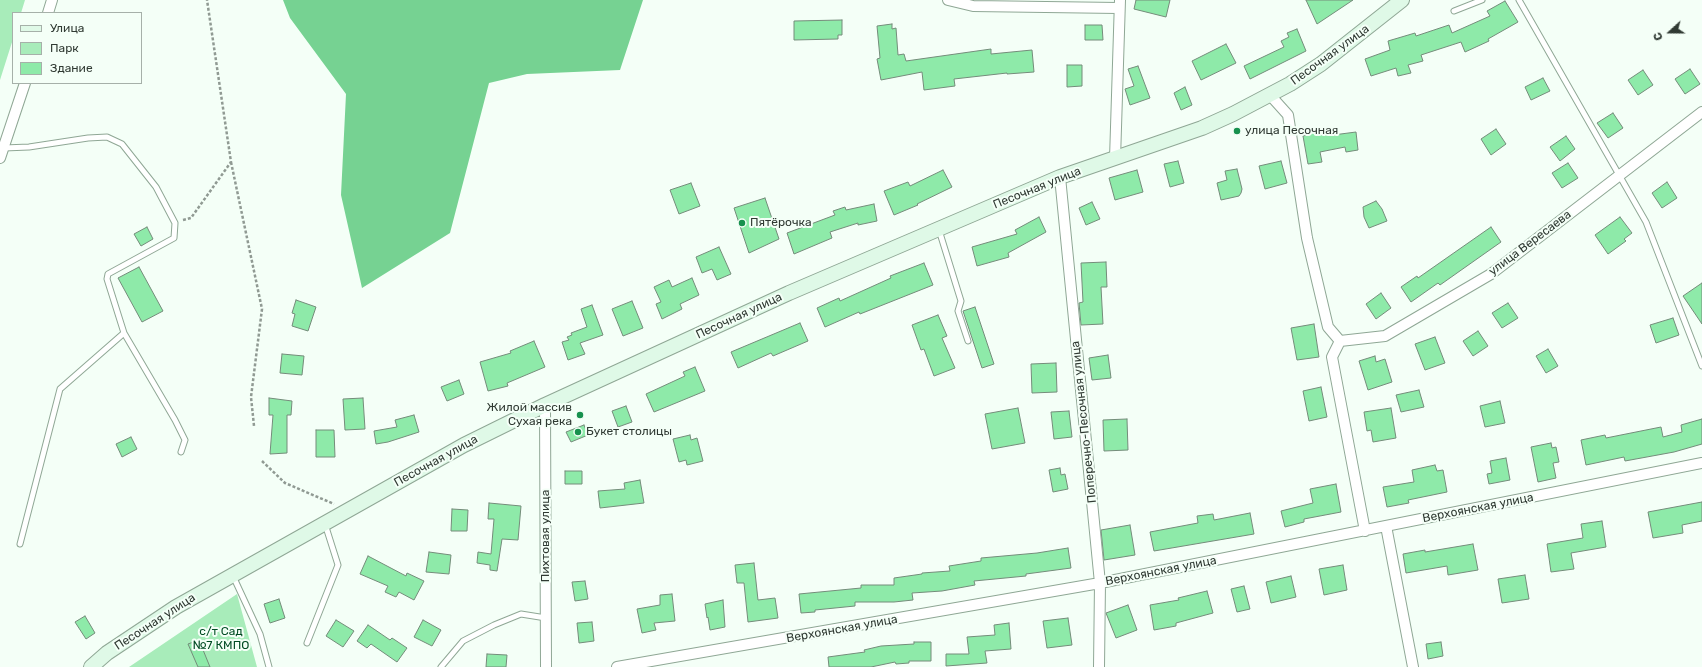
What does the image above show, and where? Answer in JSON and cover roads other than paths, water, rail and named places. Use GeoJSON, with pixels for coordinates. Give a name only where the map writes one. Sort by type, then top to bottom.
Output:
{"type":"FeatureCollection","features":[{"type":"Feature","properties":{"kind":"main road","name":"Песочная улица"},"geometry":{"type":"LineString","coordinates":[[90,667],[107,653],[176,607],[464,445],[545,405],[789,293],[1060,177],[1202,128],[1233,114],[1270,96],[1321,64],[1396,2]]}},
{"type":"Feature","properties":{"kind":"street"},"geometry":{"type":"LineString","coordinates":[[48,12],[52,0]]}},
{"type":"Feature","properties":{"kind":"street"},"geometry":{"type":"LineString","coordinates":[[948,0],[973,6],[1119,4],[1114,158]]}},
{"type":"Feature","properties":{"kind":"street"},"geometry":{"type":"LineString","coordinates":[[0,158],[25,84]]}},
{"type":"Feature","properties":{"kind":"street"},"geometry":{"type":"LineString","coordinates":[[1270,96],[1288,115],[1307,238],[1328,327],[1340,341],[1332,357],[1365,531]]}},
{"type":"Feature","properties":{"kind":"street","name":"улица Вересаева"},"geometry":{"type":"LineString","coordinates":[[1340,341],[1385,336],[1491,274],[1702,112]]}},
{"type":"Feature","properties":{"kind":"street","name":"Поперечно-Песочная улица"},"geometry":{"type":"LineString","coordinates":[[1060,177],[1100,583],[1099,667]]}},
{"type":"Feature","properties":{"kind":"street","name":"Пихтовая улица"},"geometry":{"type":"LineString","coordinates":[[545,405],[546,667]]}},
{"type":"Feature","properties":{"kind":"street","name":"Верхоянская улица"},"geometry":{"type":"LineString","coordinates":[[617,667],[1100,583],[1702,463]]}},
{"type":"Feature","properties":{"kind":"street"},"geometry":{"type":"LineString","coordinates":[[1386,526],[1413,667]]}},
{"type":"Feature","properties":{"kind":"lane"},"geometry":{"type":"LineString","coordinates":[[1454,11],[1482,0]]}},
{"type":"Feature","properties":{"kind":"lane"},"geometry":{"type":"LineString","coordinates":[[1519,0],[1646,222],[1702,366]]}},
{"type":"Feature","properties":{"kind":"lane"},"geometry":{"type":"LineString","coordinates":[[4,148],[29,147],[88,138],[108,137],[122,144],[156,186],[175,223],[174,238],[108,274],[108,279],[124,333],[175,420],[185,440],[181,452]]}},
{"type":"Feature","properties":{"kind":"lane"},"geometry":{"type":"LineString","coordinates":[[938,229],[961,301],[958,311],[968,341]]}},
{"type":"Feature","properties":{"kind":"lane"},"geometry":{"type":"LineString","coordinates":[[20,544],[60,389],[124,333]]}},
{"type":"Feature","properties":{"kind":"lane"},"geometry":{"type":"LineString","coordinates":[[307,643],[338,565],[325,523]]}},
{"type":"Feature","properties":{"kind":"lane"},"geometry":{"type":"LineString","coordinates":[[232,575],[260,634],[269,667]]}},
{"type":"Feature","properties":{"kind":"lane"},"geometry":{"type":"LineString","coordinates":[[441,667],[463,641],[494,625],[521,614],[546,618]]}},
{"type":"Feature","properties":{"kind":"place","name":"улица Песочная"},"geometry":{"type":"Point","coordinates":[1237,131]}},
{"type":"Feature","properties":{"kind":"place","name":"Пятёрочка"},"geometry":{"type":"Point","coordinates":[742,223]}},
{"type":"Feature","properties":{"kind":"place","name":"Жилой массив Сухая река"},"geometry":{"type":"Point","coordinates":[580,415]}},
{"type":"Feature","properties":{"kind":"place","name":"Букет столицы"},"geometry":{"type":"Point","coordinates":[578,432]}},
{"type":"Feature","properties":{"kind":"park label","name":"с/т Сад №7 КМПО"},"geometry":{"type":"Point","coordinates":[221,639]}}]}
